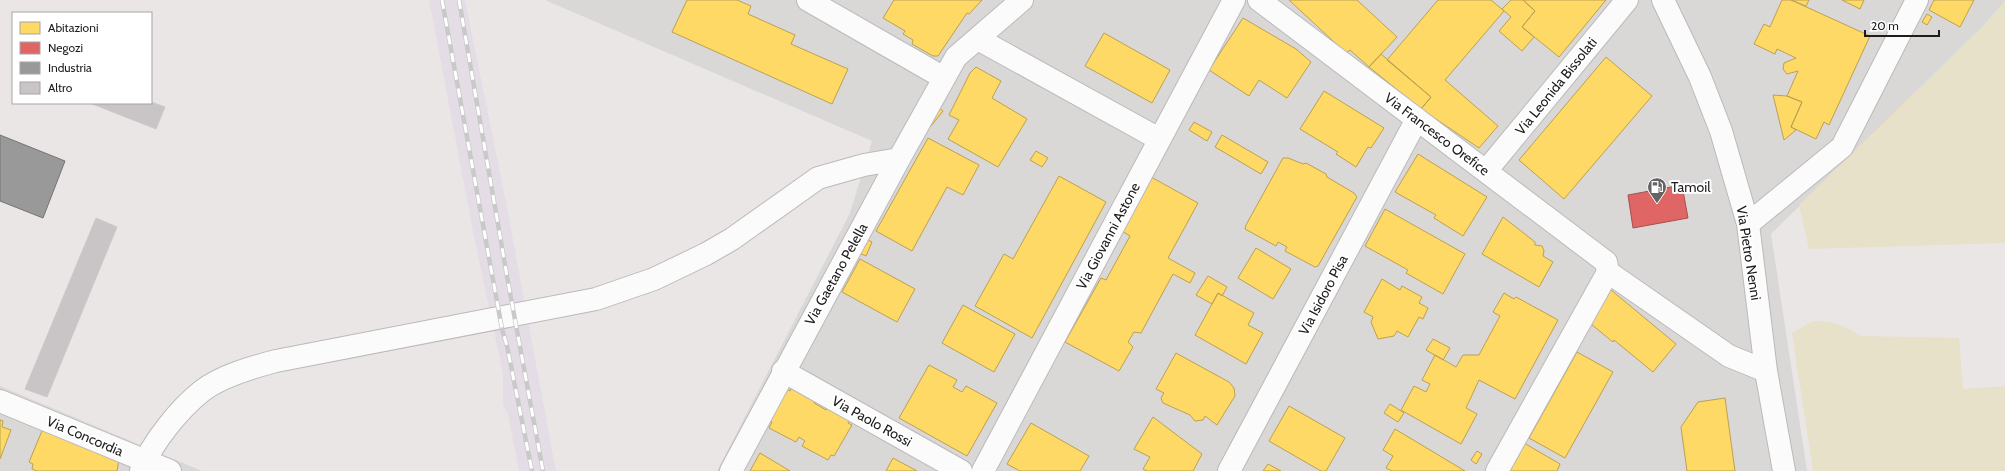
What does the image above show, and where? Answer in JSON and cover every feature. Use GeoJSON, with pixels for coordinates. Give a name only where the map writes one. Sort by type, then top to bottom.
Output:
{"type":"FeatureCollection","features":[{"type":"Feature","properties":{"kind":"street"},"geometry":{"type":"LineString","coordinates":[[808,0],[944,78]]}},
{"type":"Feature","properties":{"kind":"street","name":"Via Gaetano Pelella"},"geometry":{"type":"LineString","coordinates":[[731,471],[783,371],[956,57],[1022,0]]}},
{"type":"Feature","properties":{"kind":"street","name":"Via Giovanni Astone"},"geometry":{"type":"LineString","coordinates":[[983,471],[1234,0]]}},
{"type":"Feature","properties":{"kind":"street","name":"Via Francesco Orefice"},"geometry":{"type":"LineString","coordinates":[[1259,0],[1606,262],[1608,272],[1729,356],[1766,371]]}},
{"type":"Feature","properties":{"kind":"street","name":"Via Leonida Bissolati"},"geometry":{"type":"LineString","coordinates":[[1486,171],[1627,0]]}},
{"type":"Feature","properties":{"kind":"street","name":"Via Pietro Nenni"},"geometry":{"type":"LineString","coordinates":[[1663,0],[1700,77],[1721,131],[1748,224],[1766,371],[1784,471]]}},
{"type":"Feature","properties":{"kind":"street"},"geometry":{"type":"LineString","coordinates":[[1748,224],[1842,147],[1917,0]]}},
{"type":"Feature","properties":{"kind":"street"},"geometry":{"type":"LineString","coordinates":[[978,38],[1160,139]]}},
{"type":"Feature","properties":{"kind":"street","name":"Via Isidoro Pisa"},"geometry":{"type":"LineString","coordinates":[[1229,471],[1417,119]]}},
{"type":"Feature","properties":{"kind":"street"},"geometry":{"type":"LineString","coordinates":[[143,466],[162,435],[202,391],[253,367],[276,361],[596,299],[621,292],[654,279],[706,254],[732,239],[818,178],[864,165],[899,159]]}},
{"type":"Feature","properties":{"kind":"street"},"geometry":{"type":"LineString","coordinates":[[1497,471],[1608,272]]}},
{"type":"Feature","properties":{"kind":"street","name":"Via Paolo Rossi"},"geometry":{"type":"LineString","coordinates":[[783,371],[961,471]]}},
{"type":"Feature","properties":{"kind":"street","name":"Via Concordia"},"geometry":{"type":"LineString","coordinates":[[0,401],[143,466],[170,471]]}},
{"type":"Feature","properties":{"kind":"shaded area"},"geometry":{"type":"Polygon","coordinates":[[[429,0],[465,0],[505,197],[556,471],[519,471],[508,415],[503,405],[503,374],[475,242],[429,0]]]}},
{"type":"Feature","properties":{"kind":"shaded area"},"geometry":{"type":"Polygon","coordinates":[[[545,0],[2005,1],[1985,24],[1771,234],[1807,471],[717,471],[850,213],[872,141],[545,0]]]}},
{"type":"Feature","properties":{"kind":"shaded area"},"geometry":{"type":"Polygon","coordinates":[[[2005,1],[2005,243],[1809,249],[1799,205],[1985,24],[2005,1]]]}},
{"type":"Feature","properties":{"kind":"shaded area"},"geometry":{"type":"Polygon","coordinates":[[[1813,321],[1838,324],[1861,336],[1959,338],[1963,389],[2005,386],[2005,471],[1813,471],[1792,333],[1813,321]]]}},
{"type":"Feature","properties":{"kind":"shaded area"},"geometry":{"type":"Polygon","coordinates":[[[0,386],[202,471],[0,471],[0,386]]]}},
{"type":"Feature","properties":{"kind":"building: Abitazioni"},"geometry":{"type":"Polygon","coordinates":[[[687,0],[737,0],[751,6],[748,14],[795,35],[791,44],[848,69],[832,104],[672,32],[687,0]]]}},
{"type":"Feature","properties":{"kind":"building: Abitazioni"},"geometry":{"type":"Polygon","coordinates":[[[894,0],[982,0],[969,14],[967,13],[938,56],[933,56],[912,44],[913,40],[903,34],[905,31],[883,18],[894,0]]]}},
{"type":"Feature","properties":{"kind":"building: Abitazioni"},"geometry":{"type":"Polygon","coordinates":[[[1289,0],[1357,0],[1397,37],[1369,67],[1350,50],[1346,53],[1289,0]]]}},
{"type":"Feature","properties":{"kind":"building: Abitazioni"},"geometry":{"type":"Polygon","coordinates":[[[1438,0],[1491,0],[1504,11],[1445,80],[1498,126],[1479,148],[1421,109],[1431,97],[1387,60],[1438,0]]]}},
{"type":"Feature","properties":{"kind":"building: Abitazioni"},"geometry":{"type":"Polygon","coordinates":[[[1511,0],[1523,0],[1535,11],[1522,27],[1534,37],[1522,51],[1499,31],[1511,17],[1502,9],[1511,0]]]}},
{"type":"Feature","properties":{"kind":"building: Abitazioni"},"geometry":{"type":"Polygon","coordinates":[[[1523,0],[1606,0],[1559,57],[1522,27],[1535,11],[1523,0]]]}},
{"type":"Feature","properties":{"kind":"building: Abitazioni"},"geometry":{"type":"Polygon","coordinates":[[[1782,0],[1791,0],[1870,36],[1829,125],[1824,122],[1816,139],[1791,127],[1802,102],[1787,96],[1798,71],[1787,74],[1783,69],[1784,63],[1796,58],[1777,49],[1775,54],[1754,44],[1764,24],[1770,27],[1782,0]]]}},
{"type":"Feature","properties":{"kind":"building: Abitazioni"},"geometry":{"type":"Polygon","coordinates":[[[1791,0],[1809,0],[1806,6],[1791,0]]]}},
{"type":"Feature","properties":{"kind":"building: Abitazioni"},"geometry":{"type":"Polygon","coordinates":[[[1842,0],[1864,0],[1860,9],[1842,0]]]}},
{"type":"Feature","properties":{"kind":"building: Abitazioni"},"geometry":{"type":"Polygon","coordinates":[[[1934,0],[1974,0],[1960,27],[1929,10],[1934,0]]]}},
{"type":"Feature","properties":{"kind":"building: Abitazioni"},"geometry":{"type":"Polygon","coordinates":[[[1927,14],[1932,17],[1927,25],[1922,22],[1927,14]]]}},
{"type":"Feature","properties":{"kind":"building: Abitazioni"},"geometry":{"type":"Polygon","coordinates":[[[1243,18],[1296,49],[1311,62],[1287,98],[1259,80],[1249,96],[1209,70],[1243,18]]]}},
{"type":"Feature","properties":{"kind":"building: Abitazioni"},"geometry":{"type":"Polygon","coordinates":[[[1104,33],[1170,70],[1152,103],[1085,66],[1104,33]]]}},
{"type":"Feature","properties":{"kind":"building: Abitazioni"},"geometry":{"type":"Polygon","coordinates":[[[1381,54],[1431,97],[1421,109],[1369,67],[1381,54]]]}},
{"type":"Feature","properties":{"kind":"building: Abitazioni"},"geometry":{"type":"Polygon","coordinates":[[[1606,57],[1652,96],[1564,199],[1519,160],[1606,57]]]}},
{"type":"Feature","properties":{"kind":"building: Abitazioni"},"geometry":{"type":"Polygon","coordinates":[[[976,67],[1001,81],[992,98],[1027,119],[998,167],[948,139],[959,120],[949,115],[970,73],[976,67]]]}},
{"type":"Feature","properties":{"kind":"building: Abitazioni"},"geometry":{"type":"Polygon","coordinates":[[[1324,91],[1384,128],[1371,148],[1368,147],[1356,167],[1336,154],[1338,152],[1300,129],[1324,91]]]}},
{"type":"Feature","properties":{"kind":"building: Abitazioni"},"geometry":{"type":"Polygon","coordinates":[[[1773,95],[1787,96],[1802,102],[1791,127],[1796,130],[1784,140],[1773,95]]]}},
{"type":"Feature","properties":{"kind":"building: Abitazioni"},"geometry":{"type":"Polygon","coordinates":[[[939,108],[943,111],[931,126],[927,124],[939,108]]]}},
{"type":"Feature","properties":{"kind":"building: Abitazioni"},"geometry":{"type":"Polygon","coordinates":[[[1194,122],[1212,132],[1207,141],[1189,130],[1194,122]]]}},
{"type":"Feature","properties":{"kind":"building: Abitazioni"},"geometry":{"type":"Polygon","coordinates":[[[1222,135],[1268,162],[1261,174],[1215,147],[1222,135]]]}},
{"type":"Feature","properties":{"kind":"building: Abitazioni"},"geometry":{"type":"Polygon","coordinates":[[[928,138],[979,165],[963,195],[947,187],[912,251],[876,231],[928,138]]]}},
{"type":"Feature","properties":{"kind":"building: Abitazioni"},"geometry":{"type":"Polygon","coordinates":[[[1036,151],[1048,158],[1042,167],[1030,160],[1036,151]]]}},
{"type":"Feature","properties":{"kind":"building: Abitazioni"},"geometry":{"type":"Polygon","coordinates":[[[1418,154],[1487,197],[1463,236],[1434,218],[1436,215],[1395,192],[1418,154]]]}},
{"type":"Feature","properties":{"kind":"building: Abitazioni"},"geometry":{"type":"Polygon","coordinates":[[[1283,158],[1288,158],[1303,164],[1306,163],[1326,174],[1327,177],[1354,193],[1357,197],[1318,266],[1315,267],[1285,251],[1287,247],[1278,242],[1276,246],[1245,229],[1283,158]]]}},
{"type":"Feature","properties":{"kind":"building: Abitazioni"},"geometry":{"type":"Polygon","coordinates":[[[1059,176],[1106,202],[1032,338],[975,306],[1004,254],[1013,259],[1059,176]]]}},
{"type":"Feature","properties":{"kind":"building: Abitazioni"},"geometry":{"type":"Polygon","coordinates":[[[1151,177],[1198,203],[1168,258],[1195,273],[1190,283],[1173,274],[1141,333],[1134,332],[1128,342],[1133,347],[1119,371],[1065,342],[1101,278],[1106,280],[1130,236],[1122,231],[1151,177]]]}},
{"type":"Feature","properties":{"kind":"building: Abitazioni"},"geometry":{"type":"Polygon","coordinates":[[[1385,209],[1465,254],[1443,294],[1406,273],[1408,270],[1365,246],[1385,209]]]}},
{"type":"Feature","properties":{"kind":"building: Abitazioni"},"geometry":{"type":"Polygon","coordinates":[[[1503,217],[1535,242],[1535,245],[1542,246],[1544,251],[1543,256],[1553,262],[1539,287],[1482,254],[1503,217]]]}},
{"type":"Feature","properties":{"kind":"building: Abitazioni"},"geometry":{"type":"Polygon","coordinates":[[[866,239],[872,242],[866,256],[859,253],[866,239]]]}},
{"type":"Feature","properties":{"kind":"building: Abitazioni"},"geometry":{"type":"Polygon","coordinates":[[[1256,248],[1291,269],[1273,299],[1238,278],[1256,248]]]}},
{"type":"Feature","properties":{"kind":"building: Abitazioni"},"geometry":{"type":"Polygon","coordinates":[[[860,259],[915,289],[897,322],[842,292],[860,259]]]}},
{"type":"Feature","properties":{"kind":"building: Abitazioni"},"geometry":{"type":"Polygon","coordinates":[[[1208,276],[1227,287],[1222,296],[1218,293],[1212,304],[1196,295],[1208,276]]]}},
{"type":"Feature","properties":{"kind":"building: Abitazioni"},"geometry":{"type":"Polygon","coordinates":[[[1382,279],[1400,290],[1402,286],[1422,297],[1419,303],[1428,308],[1423,319],[1419,317],[1408,337],[1397,331],[1394,336],[1378,339],[1371,322],[1373,317],[1364,312],[1382,279]]]}},
{"type":"Feature","properties":{"kind":"building: Abitazioni"},"geometry":{"type":"Polygon","coordinates":[[[1611,290],[1676,344],[1653,372],[1614,340],[1613,342],[1586,320],[1611,290]]]}},
{"type":"Feature","properties":{"kind":"building: Abitazioni"},"geometry":{"type":"Polygon","coordinates":[[[1218,293],[1254,313],[1248,325],[1263,333],[1246,364],[1195,335],[1218,293]]]}},
{"type":"Feature","properties":{"kind":"building: Abitazioni"},"geometry":{"type":"Polygon","coordinates":[[[1504,293],[1514,299],[1516,297],[1558,320],[1515,399],[1479,380],[1466,408],[1477,414],[1461,444],[1401,410],[1414,386],[1426,392],[1430,384],[1422,380],[1435,355],[1456,367],[1463,355],[1479,355],[1500,316],[1493,312],[1504,293]]]}},
{"type":"Feature","properties":{"kind":"building: Abitazioni"},"geometry":{"type":"Polygon","coordinates":[[[963,305],[1015,334],[994,372],[942,343],[963,305]]]}},
{"type":"Feature","properties":{"kind":"building: Abitazioni"},"geometry":{"type":"Polygon","coordinates":[[[1433,339],[1450,348],[1443,360],[1426,350],[1433,339]]]}},
{"type":"Feature","properties":{"kind":"building: Abitazioni"},"geometry":{"type":"Polygon","coordinates":[[[1577,352],[1613,372],[1565,458],[1529,438],[1577,352]]]}},
{"type":"Feature","properties":{"kind":"building: Abitazioni"},"geometry":{"type":"Polygon","coordinates":[[[1176,353],[1229,382],[1234,388],[1235,396],[1217,425],[1205,416],[1203,420],[1195,421],[1190,415],[1163,403],[1161,398],[1164,393],[1156,389],[1176,353]]]}},
{"type":"Feature","properties":{"kind":"building: Abitazioni"},"geometry":{"type":"Polygon","coordinates":[[[929,365],[957,380],[953,387],[962,392],[966,386],[997,403],[967,456],[899,418],[929,365]]]}},
{"type":"Feature","properties":{"kind":"building: Abitazioni"},"geometry":{"type":"Polygon","coordinates":[[[792,386],[816,400],[814,403],[826,410],[828,406],[851,418],[848,423],[852,425],[834,456],[831,455],[828,460],[802,446],[805,441],[799,437],[796,442],[769,428],[772,422],[770,421],[787,389],[790,391],[792,386]]]}},
{"type":"Feature","properties":{"kind":"building: Abitazioni"},"geometry":{"type":"Polygon","coordinates":[[[1725,398],[1735,471],[1687,471],[1681,427],[1698,402],[1725,398]]]}},
{"type":"Feature","properties":{"kind":"building: Abitazioni"},"geometry":{"type":"Polygon","coordinates":[[[1390,404],[1404,413],[1398,422],[1384,413],[1390,404]]]}},
{"type":"Feature","properties":{"kind":"building: Abitazioni"},"geometry":{"type":"Polygon","coordinates":[[[1289,406],[1345,438],[1326,471],[1321,471],[1269,441],[1289,406]]]}},
{"type":"Feature","properties":{"kind":"building: Abitazioni"},"geometry":{"type":"Polygon","coordinates":[[[1153,417],[1202,454],[1193,471],[1147,471],[1143,469],[1150,457],[1134,449],[1153,417]]]}},
{"type":"Feature","properties":{"kind":"building: Abitazioni"},"geometry":{"type":"Polygon","coordinates":[[[0,420],[3,421],[2,427],[11,430],[0,459],[0,420]]]}},
{"type":"Feature","properties":{"kind":"building: Abitazioni"},"geometry":{"type":"Polygon","coordinates":[[[1031,423],[1089,456],[1080,471],[1020,471],[1007,464],[1031,423]]]}},
{"type":"Feature","properties":{"kind":"building: Abitazioni"},"geometry":{"type":"Polygon","coordinates":[[[44,426],[119,459],[117,471],[37,471],[32,469],[33,464],[29,462],[44,426]]]}},
{"type":"Feature","properties":{"kind":"building: Abitazioni"},"geometry":{"type":"Polygon","coordinates":[[[1395,429],[1465,471],[1392,471],[1386,468],[1393,456],[1383,450],[1395,429]]]}},
{"type":"Feature","properties":{"kind":"building: Abitazioni"},"geometry":{"type":"Polygon","coordinates":[[[1524,443],[1560,464],[1557,471],[1507,471],[1524,443]]]}},
{"type":"Feature","properties":{"kind":"building: Abitazioni"},"geometry":{"type":"Polygon","coordinates":[[[1477,451],[1482,454],[1476,464],[1471,460],[1477,451]]]}},
{"type":"Feature","properties":{"kind":"building: Abitazioni"},"geometry":{"type":"Polygon","coordinates":[[[760,453],[790,471],[750,471],[760,453]]]}},
{"type":"Feature","properties":{"kind":"building: Abitazioni"},"geometry":{"type":"Polygon","coordinates":[[[893,458],[917,471],[886,471],[893,458]]]}},
{"type":"Feature","properties":{"kind":"building: Abitazioni"},"geometry":{"type":"Polygon","coordinates":[[[1268,464],[1281,471],[1263,471],[1268,464]]]}},
{"type":"Feature","properties":{"kind":"building: Negozi"},"geometry":{"type":"Polygon","coordinates":[[[1682,185],[1688,218],[1633,228],[1628,195],[1682,185]]]}},
{"type":"Feature","properties":{"kind":"building: Industria"},"geometry":{"type":"Polygon","coordinates":[[[0,135],[65,161],[43,218],[0,201],[0,135]]]}},
{"type":"Feature","properties":{"kind":"building: Altro"},"geometry":{"type":"Polygon","coordinates":[[[152,102],[165,107],[156,129],[93,104],[152,104],[152,102]]]}},
{"type":"Feature","properties":{"kind":"building: Altro"},"geometry":{"type":"Polygon","coordinates":[[[96,218],[117,227],[47,397],[25,389],[96,218]]]}},
{"type":"Feature","properties":{"kind":"railway"},"geometry":{"type":"LineString","coordinates":[[442,0],[502,329],[507,346],[532,471]]}},
{"type":"Feature","properties":{"kind":"railway"},"geometry":{"type":"LineString","coordinates":[[459,0],[508,282],[543,471]]}},
{"type":"Feature","properties":{"kind":"place","name":"Tamoil"},"geometry":{"type":"Point","coordinates":[1657,204]}}]}
